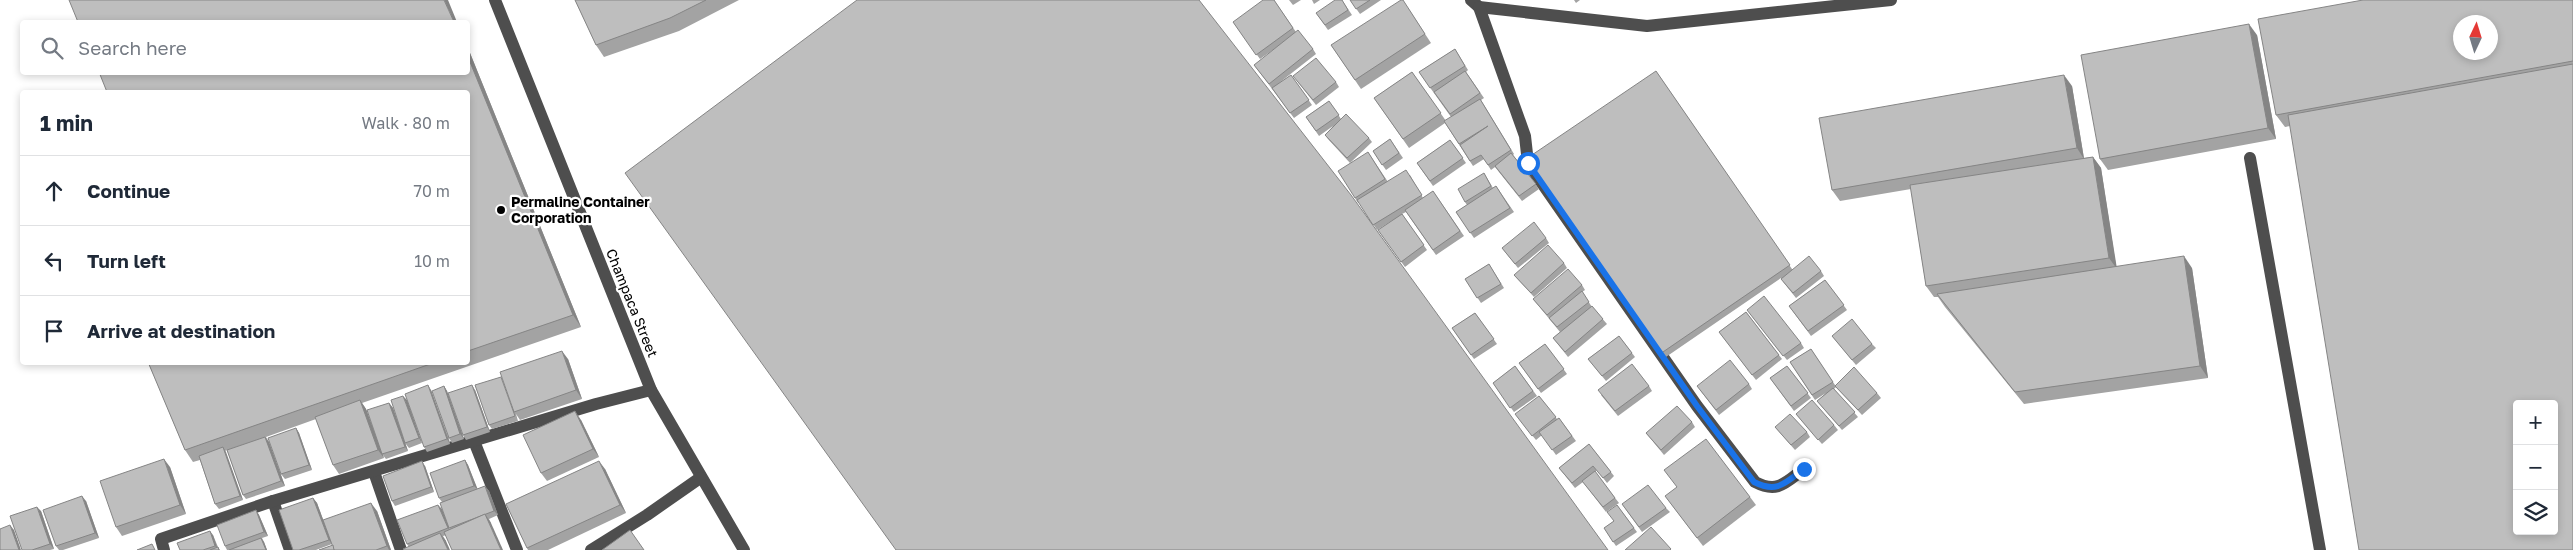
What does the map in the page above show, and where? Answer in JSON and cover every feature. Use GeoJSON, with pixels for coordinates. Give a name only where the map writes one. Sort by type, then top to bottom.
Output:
{"type":"FeatureCollection","features":[{"type":"Feature","properties":{"kind":"street","name":"Champaca Street"},"geometry":{"type":"LineString","coordinates":[[495,0],[651,390],[700,478],[744,550]]}},
{"type":"Feature","properties":{"kind":"street"},"geometry":{"type":"LineString","coordinates":[[1804,469],[1779,487],[1764,487],[1754,482],[1681,383],[1528,163],[1525,136],[1475,4],[1647,26],[1891,0]]}},
{"type":"Feature","properties":{"kind":"street"},"geometry":{"type":"LineString","coordinates":[[2250,158],[2320,550]]}},
{"type":"Feature","properties":{"kind":"street"},"geometry":{"type":"LineString","coordinates":[[163,545],[274,501],[596,404],[651,390]]}},
{"type":"Feature","properties":{"kind":"street"},"geometry":{"type":"LineString","coordinates":[[474,441],[517,550]]}},
{"type":"Feature","properties":{"kind":"street"},"geometry":{"type":"LineString","coordinates":[[374,472],[401,550]]}},
{"type":"Feature","properties":{"kind":"street"},"geometry":{"type":"LineString","coordinates":[[590,550],[647,516],[700,478]]}},
{"type":"Feature","properties":{"kind":"street"},"geometry":{"type":"LineString","coordinates":[[274,501],[290,550]]}},
{"type":"Feature","properties":{"kind":"building"},"geometry":{"type":"Polygon","coordinates":[[[69,0],[444,0],[453,20],[77,20],[69,0]]]}},
{"type":"Feature","properties":{"kind":"building"},"geometry":{"type":"Polygon","coordinates":[[[575,0],[706,0],[670,18],[596,45],[575,0]]]}},
{"type":"Feature","properties":{"kind":"building"},"geometry":{"type":"Polygon","coordinates":[[[857,0],[1199,0],[1351,195],[1608,550],[896,550],[625,173],[857,0]]]}},
{"type":"Feature","properties":{"kind":"building"},"geometry":{"type":"Polygon","coordinates":[[[1263,0],[1274,0],[1293,28],[1256,55],[1233,22],[1263,0]]]}},
{"type":"Feature","properties":{"kind":"building"},"geometry":{"type":"Polygon","coordinates":[[[1335,0],[1342,0],[1348,10],[1325,25],[1316,13],[1335,0]]]}},
{"type":"Feature","properties":{"kind":"building"},"geometry":{"type":"Polygon","coordinates":[[[1350,0],[1370,0],[1356,9],[1350,0]]]}},
{"type":"Feature","properties":{"kind":"building"},"geometry":{"type":"Polygon","coordinates":[[[1403,0],[1425,34],[1355,80],[1331,45],[1403,0]]]}},
{"type":"Feature","properties":{"kind":"building"},"geometry":{"type":"Polygon","coordinates":[[[2363,0],[2573,0],[2573,61],[2276,115],[2258,19],[2363,0]]]}},
{"type":"Feature","properties":{"kind":"building"},"geometry":{"type":"Polygon","coordinates":[[[2249,24],[2268,128],[2100,159],[2081,55],[2249,24]]]}},
{"type":"Feature","properties":{"kind":"building"},"geometry":{"type":"Polygon","coordinates":[[[1298,30],[1313,49],[1269,84],[1254,65],[1298,30]]]}},
{"type":"Feature","properties":{"kind":"building"},"geometry":{"type":"Polygon","coordinates":[[[1455,49],[1465,66],[1430,88],[1419,72],[1455,49]]]}},
{"type":"Feature","properties":{"kind":"building"},"geometry":{"type":"Polygon","coordinates":[[[1316,58],[1336,82],[1313,100],[1293,76],[1316,58]]]}},
{"type":"Feature","properties":{"kind":"building"},"geometry":{"type":"Polygon","coordinates":[[[470,62],[573,315],[470,350],[470,90],[106,90],[100,75],[470,75],[470,62]]]}},
{"type":"Feature","properties":{"kind":"building"},"geometry":{"type":"Polygon","coordinates":[[[2573,64],[2573,550],[2359,550],[2288,115],[2573,64]]]}},
{"type":"Feature","properties":{"kind":"building"},"geometry":{"type":"Polygon","coordinates":[[[1465,71],[1480,93],[1450,114],[1434,92],[1465,71]]]}},
{"type":"Feature","properties":{"kind":"building"},"geometry":{"type":"Polygon","coordinates":[[[1656,71],[1790,265],[1660,354],[1526,159],[1656,71]]]}},
{"type":"Feature","properties":{"kind":"building"},"geometry":{"type":"Polygon","coordinates":[[[1412,72],[1441,113],[1403,139],[1374,98],[1412,72]]]}},
{"type":"Feature","properties":{"kind":"building"},"geometry":{"type":"Polygon","coordinates":[[[1291,75],[1309,100],[1290,113],[1272,88],[1291,75]]]}},
{"type":"Feature","properties":{"kind":"building"},"geometry":{"type":"Polygon","coordinates":[[[2064,75],[2077,148],[1832,190],[1819,118],[2064,75]]]}},
{"type":"Feature","properties":{"kind":"building"},"geometry":{"type":"Polygon","coordinates":[[[1480,99],[1511,150],[1488,165],[1481,155],[1470,161],[1460,145],[1488,126],[1459,144],[1444,121],[1480,99]]]}},
{"type":"Feature","properties":{"kind":"building"},"geometry":{"type":"Polygon","coordinates":[[[1329,101],[1339,115],[1316,131],[1306,117],[1329,101]]]}},
{"type":"Feature","properties":{"kind":"building"},"geometry":{"type":"Polygon","coordinates":[[[1346,114],[1369,138],[1347,158],[1325,135],[1346,114]]]}},
{"type":"Feature","properties":{"kind":"building"},"geometry":{"type":"Polygon","coordinates":[[[1390,139],[1399,153],[1382,165],[1373,151],[1390,139]]]}},
{"type":"Feature","properties":{"kind":"building"},"geometry":{"type":"Polygon","coordinates":[[[1450,140],[1463,158],[1430,181],[1417,163],[1450,140]]]}},
{"type":"Feature","properties":{"kind":"building"},"geometry":{"type":"Polygon","coordinates":[[[1368,152],[1385,179],[1355,198],[1338,171],[1368,152]]]}},
{"type":"Feature","properties":{"kind":"building"},"geometry":{"type":"Polygon","coordinates":[[[1511,153],[1536,184],[1519,196],[1495,166],[1511,153]]]}},
{"type":"Feature","properties":{"kind":"building"},"geometry":{"type":"Polygon","coordinates":[[[2093,157],[2109,258],[1926,286],[1910,185],[2093,157]]]}},
{"type":"Feature","properties":{"kind":"building"},"geometry":{"type":"Polygon","coordinates":[[[1406,170],[1422,195],[1373,225],[1357,200],[1406,170]]]}},
{"type":"Feature","properties":{"kind":"building"},"geometry":{"type":"Polygon","coordinates":[[[1484,173],[1491,186],[1465,202],[1458,189],[1484,173]]]}},
{"type":"Feature","properties":{"kind":"building"},"geometry":{"type":"Polygon","coordinates":[[[1496,186],[1510,208],[1470,233],[1456,212],[1496,186]]]}},
{"type":"Feature","properties":{"kind":"building"},"geometry":{"type":"Polygon","coordinates":[[[1433,191],[1460,231],[1433,250],[1405,210],[1433,191]]]}},
{"type":"Feature","properties":{"kind":"building"},"geometry":{"type":"Polygon","coordinates":[[[1402,214],[1424,245],[1401,262],[1378,230],[1402,214]]]}},
{"type":"Feature","properties":{"kind":"building"},"geometry":{"type":"Polygon","coordinates":[[[1534,222],[1546,238],[1515,264],[1502,248],[1534,222]]]}},
{"type":"Feature","properties":{"kind":"building"},"geometry":{"type":"Polygon","coordinates":[[[1548,245],[1564,263],[1531,293],[1514,275],[1548,245]]]}},
{"type":"Feature","properties":{"kind":"building"},"geometry":{"type":"Polygon","coordinates":[[[1809,256],[1821,271],[1793,293],[1781,279],[1809,256]]]}},
{"type":"Feature","properties":{"kind":"building"},"geometry":{"type":"Polygon","coordinates":[[[2184,256],[2200,366],[2015,392],[1937,294],[2184,256]]]}},
{"type":"Feature","properties":{"kind":"building"},"geometry":{"type":"Polygon","coordinates":[[[1489,264],[1501,284],[1477,298],[1465,279],[1489,264]]]}},
{"type":"Feature","properties":{"kind":"building"},"geometry":{"type":"Polygon","coordinates":[[[1568,269],[1582,285],[1547,315],[1533,299],[1568,269]]]}},
{"type":"Feature","properties":{"kind":"building"},"geometry":{"type":"Polygon","coordinates":[[[1825,280],[1844,305],[1808,331],[1789,306],[1825,280]]]}},
{"type":"Feature","properties":{"kind":"building"},"geometry":{"type":"Polygon","coordinates":[[[1582,291],[1589,302],[1557,327],[1549,318],[1582,291]]]}},
{"type":"Feature","properties":{"kind":"building"},"geometry":{"type":"Polygon","coordinates":[[[1764,296],[1801,343],[1783,356],[1747,310],[1764,296]]]}},
{"type":"Feature","properties":{"kind":"building"},"geometry":{"type":"Polygon","coordinates":[[[1592,306],[1603,319],[1565,352],[1553,338],[1592,306]]]}},
{"type":"Feature","properties":{"kind":"building"},"geometry":{"type":"Polygon","coordinates":[[[1746,312],[1779,355],[1752,375],[1719,332],[1746,312]]]}},
{"type":"Feature","properties":{"kind":"building"},"geometry":{"type":"Polygon","coordinates":[[[1475,313],[1494,339],[1471,355],[1452,328],[1475,313]]]}},
{"type":"Feature","properties":{"kind":"building"},"geometry":{"type":"Polygon","coordinates":[[[1852,319],[1872,344],[1852,360],[1832,336],[1852,319]]]}},
{"type":"Feature","properties":{"kind":"building"},"geometry":{"type":"Polygon","coordinates":[[[1619,336],[1632,353],[1602,376],[1588,359],[1619,336]]]}},
{"type":"Feature","properties":{"kind":"building"},"geometry":{"type":"Polygon","coordinates":[[[1545,344],[1564,369],[1538,389],[1519,363],[1545,344]]]}},
{"type":"Feature","properties":{"kind":"building"},"geometry":{"type":"Polygon","coordinates":[[[1811,349],[1833,382],[1812,395],[1790,362],[1811,349]]]}},
{"type":"Feature","properties":{"kind":"building"},"geometry":{"type":"Polygon","coordinates":[[[562,351],[576,390],[514,412],[500,372],[562,351]]]}},
{"type":"Feature","properties":{"kind":"building"},"geometry":{"type":"Polygon","coordinates":[[[1730,360],[1749,384],[1716,410],[1697,386],[1730,360]]]}},
{"type":"Feature","properties":{"kind":"building"},"geometry":{"type":"Polygon","coordinates":[[[1632,364],[1649,386],[1615,411],[1598,390],[1632,364]]]}},
{"type":"Feature","properties":{"kind":"building"},"geometry":{"type":"Polygon","coordinates":[[[149,365],[427,365],[185,450],[149,365]]]}},
{"type":"Feature","properties":{"kind":"building"},"geometry":{"type":"Polygon","coordinates":[[[1515,366],[1533,391],[1510,408],[1493,383],[1515,366]]]}},
{"type":"Feature","properties":{"kind":"building"},"geometry":{"type":"Polygon","coordinates":[[[1787,366],[1808,393],[1791,406],[1770,378],[1787,366]]]}},
{"type":"Feature","properties":{"kind":"building"},"geometry":{"type":"Polygon","coordinates":[[[1854,367],[1877,393],[1858,410],[1835,386],[1854,367]]]}},
{"type":"Feature","properties":{"kind":"building"},"geometry":{"type":"Polygon","coordinates":[[[501,377],[515,416],[489,425],[475,385],[501,377]]]}},
{"type":"Feature","properties":{"kind":"building"},"geometry":{"type":"Polygon","coordinates":[[[428,385],[447,439],[424,447],[405,394],[428,385]]]}},
{"type":"Feature","properties":{"kind":"building"},"geometry":{"type":"Polygon","coordinates":[[[472,385],[487,427],[463,435],[448,393],[472,385]]]}},
{"type":"Feature","properties":{"kind":"building"},"geometry":{"type":"Polygon","coordinates":[[[444,386],[460,434],[449,438],[432,391],[444,386]]]}},
{"type":"Feature","properties":{"kind":"building"},"geometry":{"type":"Polygon","coordinates":[[[1833,388],[1855,412],[1839,426],[1817,401],[1833,388]]]}},
{"type":"Feature","properties":{"kind":"building"},"geometry":{"type":"Polygon","coordinates":[[[403,396],[419,438],[405,443],[391,400],[403,396]]]}},
{"type":"Feature","properties":{"kind":"building"},"geometry":{"type":"Polygon","coordinates":[[[1539,396],[1556,417],[1532,436],[1515,414],[1539,396]]]}},
{"type":"Feature","properties":{"kind":"building"},"geometry":{"type":"Polygon","coordinates":[[[360,400],[378,450],[333,465],[315,417],[360,400]]]}},
{"type":"Feature","properties":{"kind":"building"},"geometry":{"type":"Polygon","coordinates":[[[1812,400],[1834,425],[1818,440],[1796,414],[1812,400]]]}},
{"type":"Feature","properties":{"kind":"building"},"geometry":{"type":"Polygon","coordinates":[[[389,403],[405,447],[382,454],[367,410],[389,403]]]}},
{"type":"Feature","properties":{"kind":"building"},"geometry":{"type":"Polygon","coordinates":[[[1677,406],[1692,422],[1661,450],[1646,433],[1677,406]]]}},
{"type":"Feature","properties":{"kind":"building"},"geometry":{"type":"Polygon","coordinates":[[[575,411],[593,449],[541,473],[523,435],[575,411]]]}},
{"type":"Feature","properties":{"kind":"building"},"geometry":{"type":"Polygon","coordinates":[[[1790,414],[1807,432],[1791,445],[1775,427],[1790,414]]]}},
{"type":"Feature","properties":{"kind":"building"},"geometry":{"type":"Polygon","coordinates":[[[1559,418],[1572,436],[1552,450],[1539,432],[1559,418]]]}},
{"type":"Feature","properties":{"kind":"building"},"geometry":{"type":"Polygon","coordinates":[[[296,428],[309,465],[281,474],[268,438],[296,428]]]}},
{"type":"Feature","properties":{"kind":"building"},"geometry":{"type":"Polygon","coordinates":[[[265,437],[281,481],[243,495],[227,450],[265,437]]]}},
{"type":"Feature","properties":{"kind":"building"},"geometry":{"type":"Polygon","coordinates":[[[1706,439],[1750,497],[1697,538],[1665,496],[1677,487],[1664,470],[1706,439]]]}},
{"type":"Feature","properties":{"kind":"building"},"geometry":{"type":"Polygon","coordinates":[[[1589,444],[1611,472],[1603,478],[1593,466],[1572,483],[1559,468],[1589,444]]]}},
{"type":"Feature","properties":{"kind":"building"},"geometry":{"type":"Polygon","coordinates":[[[223,447],[240,496],[215,504],[199,456],[223,447]]]}},
{"type":"Feature","properties":{"kind":"building"},"geometry":{"type":"Polygon","coordinates":[[[164,459],[180,505],[116,527],[100,481],[164,459]]]}},
{"type":"Feature","properties":{"kind":"building"},"geometry":{"type":"Polygon","coordinates":[[[465,460],[474,486],[439,498],[430,473],[465,460]]]}},
{"type":"Feature","properties":{"kind":"building"},"geometry":{"type":"Polygon","coordinates":[[[422,461],[431,487],[392,501],[383,476],[422,461]]]}},
{"type":"Feature","properties":{"kind":"building"},"geometry":{"type":"Polygon","coordinates":[[[599,461],[620,505],[527,548],[506,504],[599,461]]]}},
{"type":"Feature","properties":{"kind":"building"},"geometry":{"type":"Polygon","coordinates":[[[1595,471],[1615,498],[1603,507],[1582,481],[1595,471]]]}},
{"type":"Feature","properties":{"kind":"building"},"geometry":{"type":"Polygon","coordinates":[[[1648,485],[1666,508],[1639,527],[1622,504],[1648,485]]]}},
{"type":"Feature","properties":{"kind":"building"},"geometry":{"type":"Polygon","coordinates":[[[485,486],[494,511],[449,528],[440,503],[485,486]]]}},
{"type":"Feature","properties":{"kind":"building"},"geometry":{"type":"Polygon","coordinates":[[[82,496],[95,533],[56,546],[43,510],[82,496]]]}},
{"type":"Feature","properties":{"kind":"building"},"geometry":{"type":"Polygon","coordinates":[[[313,498],[329,540],[299,550],[293,550],[279,510],[313,498]]]}},
{"type":"Feature","properties":{"kind":"building"},"geometry":{"type":"Polygon","coordinates":[[[371,503],[387,546],[376,550],[334,550],[323,520],[371,503]]]}},
{"type":"Feature","properties":{"kind":"building"},"geometry":{"type":"Polygon","coordinates":[[[438,505],[448,528],[407,544],[397,520],[438,505]]]}},
{"type":"Feature","properties":{"kind":"building"},"geometry":{"type":"Polygon","coordinates":[[[1617,505],[1634,528],[1613,542],[1604,528],[1614,521],[1607,512],[1617,505]]]}},
{"type":"Feature","properties":{"kind":"building"},"geometry":{"type":"Polygon","coordinates":[[[37,507],[50,544],[32,550],[22,550],[10,516],[37,507]]]}},
{"type":"Feature","properties":{"kind":"building"},"geometry":{"type":"Polygon","coordinates":[[[256,510],[264,532],[225,546],[217,525],[256,510]]]}},
{"type":"Feature","properties":{"kind":"building"},"geometry":{"type":"Polygon","coordinates":[[[485,514],[501,550],[452,550],[444,532],[485,514]]]}},
{"type":"Feature","properties":{"kind":"building"},"geometry":{"type":"Polygon","coordinates":[[[10,525],[19,550],[0,550],[0,529],[10,525]]]}},
{"type":"Feature","properties":{"kind":"building"},"geometry":{"type":"Polygon","coordinates":[[[1651,527],[1670,550],[1625,550],[1651,527]]]}},
{"type":"Feature","properties":{"kind":"building"},"geometry":{"type":"Polygon","coordinates":[[[630,530],[644,550],[602,550],[630,530]]]}},
{"type":"Feature","properties":{"kind":"building"},"geometry":{"type":"Polygon","coordinates":[[[210,531],[215,546],[203,550],[180,550],[177,543],[210,531]]]}},
{"type":"Feature","properties":{"kind":"building"},"geometry":{"type":"Polygon","coordinates":[[[440,533],[448,550],[403,549],[440,533]]]}},
{"type":"Feature","properties":{"kind":"building"},"geometry":{"type":"Polygon","coordinates":[[[261,538],[266,550],[229,550],[261,538]]]}},
{"type":"Feature","properties":{"kind":"building"},"geometry":{"type":"Polygon","coordinates":[[[152,544],[155,550],[137,550],[152,544]]]}},
{"type":"Feature","properties":{"kind":"building"},"geometry":{"type":"Polygon","coordinates":[[[333,545],[334,550],[319,550],[333,545]]]}},
{"type":"Feature","properties":{"kind":"place","name":"Permaline Container Corporation"},"geometry":{"type":"Point","coordinates":[501,210]}},
{"type":"Feature","properties":{"kind":"route"},"geometry":{"type":"LineString","coordinates":[[1528,163],[1697,406],[1754,482],[1764,487],[1779,487],[1804,469]]}}]}
